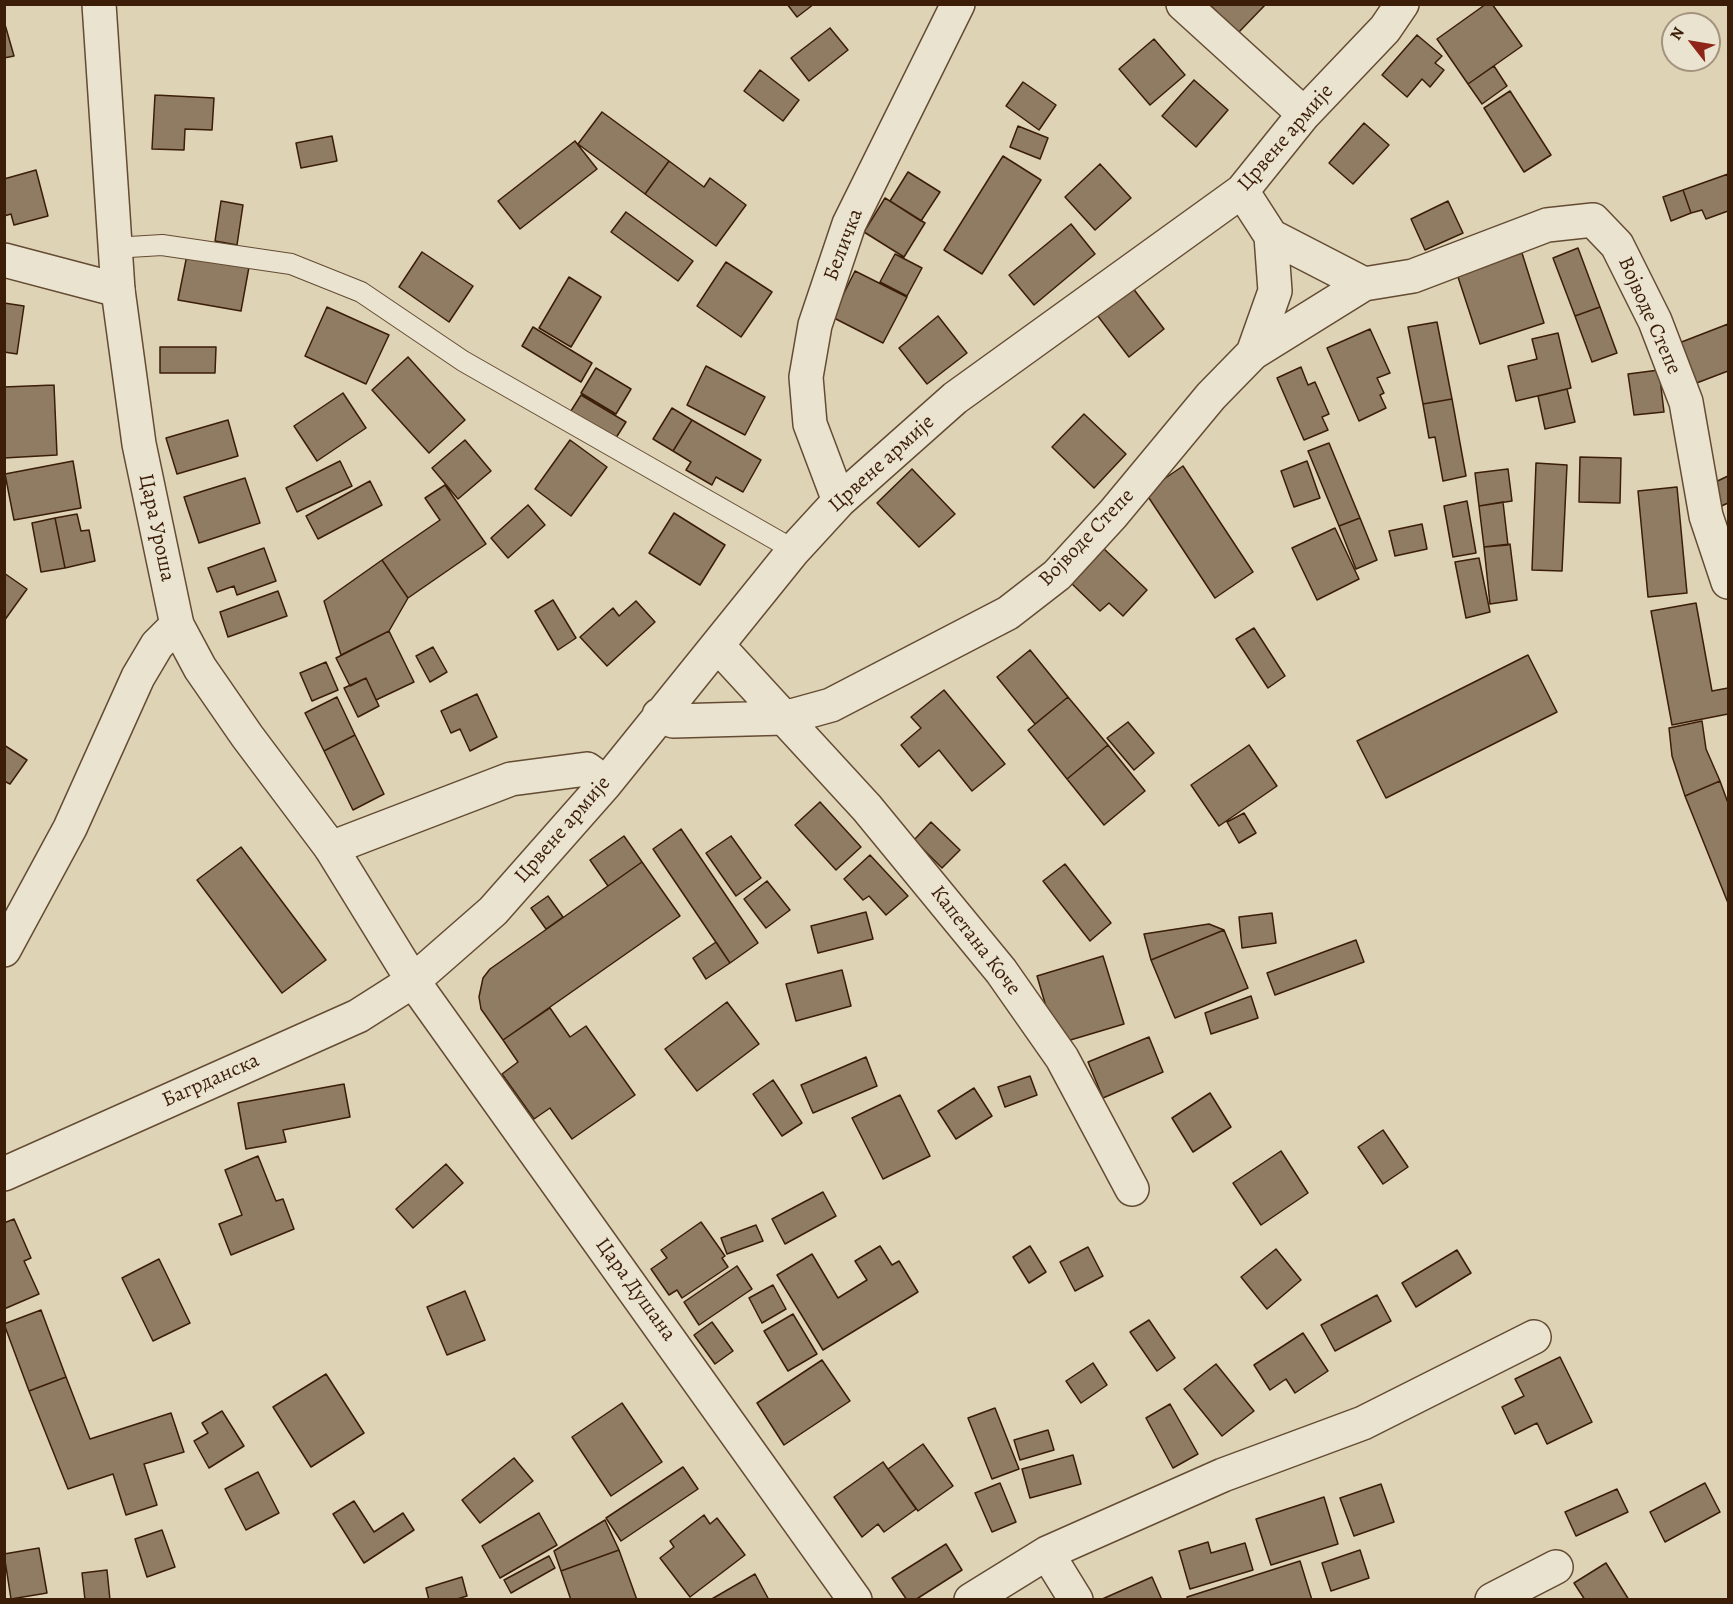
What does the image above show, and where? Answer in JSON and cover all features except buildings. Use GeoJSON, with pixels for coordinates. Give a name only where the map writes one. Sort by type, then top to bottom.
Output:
{"type":"FeatureCollection","features":[{"type":"Feature","properties":{"kind":"street","name":"Цара Уроша"},"geometry":{"type":"LineString","coordinates":[[99,4],[113,248],[118,290],[139,444],[177,625],[200,668],[247,736],[331,848],[413,981]]}},
{"type":"Feature","properties":{"kind":"street","name":"Беличка"},"geometry":{"type":"LineString","coordinates":[[838,501],[810,424],[806,377],[815,325],[849,224],[958,4]]}},
{"type":"Feature","properties":{"kind":"street"},"geometry":{"type":"LineString","coordinates":[[1183,4],[1304,114]]}},
{"type":"Feature","properties":{"kind":"street","name":"Црвене армије"},"geometry":{"type":"LineString","coordinates":[[413,981],[493,911],[606,783],[659,714],[718,646],[794,550],[838,501],[955,398],[1242,191],[1304,114],[1385,29],[1402,4]]}},
{"type":"Feature","properties":{"kind":"street","name":"Војводе Степе"},"geometry":{"type":"LineString","coordinates":[[1242,191],[1271,236],[1275,291],[1253,353]]}},
{"type":"Feature","properties":{"kind":"street","name":"Војводе Степе"},"geometry":{"type":"LineString","coordinates":[[784,718],[831,705],[1008,613],[1057,575],[1113,514],[1211,396],[1253,353],[1364,284],[1413,276],[1547,225],[1593,220],[1617,245],[1655,321],[1682,392],[1706,516],[1728,582]]}},
{"type":"Feature","properties":{"kind":"street","name":"Војводе Степе"},"geometry":{"type":"LineString","coordinates":[[1271,236],[1364,284]]}},
{"type":"Feature","properties":{"kind":"street"},"geometry":{"type":"LineString","coordinates":[[4,260],[118,290]]}},
{"type":"Feature","properties":{"kind":"street"},"geometry":{"type":"LineString","coordinates":[[4,950],[69,828],[138,677],[157,645],[177,625]]}},
{"type":"Feature","properties":{"kind":"street","name":"Капетана Коче"},"geometry":{"type":"LineString","coordinates":[[718,646],[867,808],[1001,971],[1062,1058],[1132,1189]]}},
{"type":"Feature","properties":{"kind":"street"},"geometry":{"type":"LineString","coordinates":[[659,714],[673,721],[784,718]]}},
{"type":"Feature","properties":{"kind":"street"},"geometry":{"type":"LineString","coordinates":[[331,848],[511,779],[587,770],[606,783]]}},
{"type":"Feature","properties":{"kind":"street","name":"Багрданска"},"geometry":{"type":"LineString","coordinates":[[4,1174],[358,1016],[413,981]]}},
{"type":"Feature","properties":{"kind":"street","name":"Цара Душана"},"geometry":{"type":"LineString","coordinates":[[413,981],[855,1599]]}},
{"type":"Feature","properties":{"kind":"street"},"geometry":{"type":"LineString","coordinates":[[970,1599],[1047,1553],[1223,1475],[1364,1423],[1534,1337]]}},
{"type":"Feature","properties":{"kind":"street"},"geometry":{"type":"LineString","coordinates":[[1047,1553],[1076,1599]]}},
{"type":"Feature","properties":{"kind":"street"},"geometry":{"type":"LineString","coordinates":[[1492,1599],[1556,1567]]}},
{"type":"Feature","properties":{"kind":"lane"},"geometry":{"type":"LineString","coordinates":[[113,248],[162,245],[291,264],[361,292],[463,361],[794,550]]}}]}
